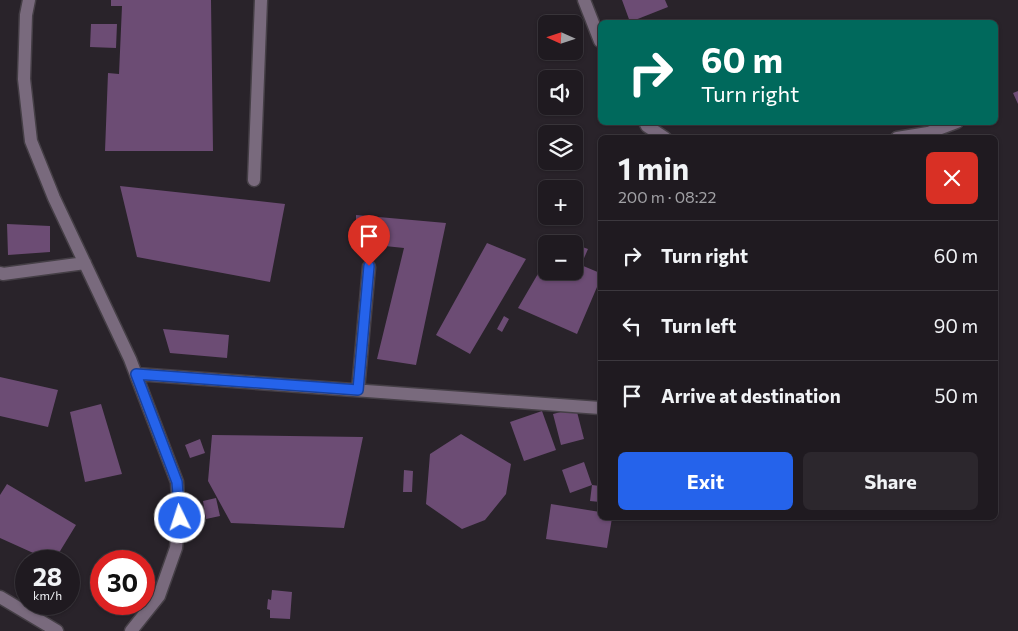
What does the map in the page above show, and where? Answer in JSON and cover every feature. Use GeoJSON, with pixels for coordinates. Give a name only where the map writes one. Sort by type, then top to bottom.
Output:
{"type":"FeatureCollection","features":[{"type":"Feature","properties":{"kind":"street"},"geometry":{"type":"LineString","coordinates":[[29,0],[26,15],[24,79],[31,141],[54,198],[130,359],[177,482],[180,518],[176,548],[159,596],[131,631]]}},
{"type":"Feature","properties":{"kind":"street"},"geometry":{"type":"LineString","coordinates":[[254,180],[260,0]]}},
{"type":"Feature","properties":{"kind":"street"},"geometry":{"type":"LineString","coordinates":[[584,0],[598,36]]}},
{"type":"Feature","properties":{"kind":"street"},"geometry":{"type":"LineString","coordinates":[[646,125],[660,135]]}},
{"type":"Feature","properties":{"kind":"street"},"geometry":{"type":"LineString","coordinates":[[916,135],[928,133],[949,125]]}},
{"type":"Feature","properties":{"kind":"street"},"geometry":{"type":"LineString","coordinates":[[0,273],[85,263]]}},
{"type":"Feature","properties":{"kind":"street"},"geometry":{"type":"LineString","coordinates":[[358,390],[369,266]]}},
{"type":"Feature","properties":{"kind":"street"},"geometry":{"type":"LineString","coordinates":[[136,374],[598,408]]}},
{"type":"Feature","properties":{"kind":"street"},"geometry":{"type":"LineString","coordinates":[[0,597],[57,631]]}},
{"type":"Feature","properties":{"kind":"building"},"geometry":{"type":"Polygon","coordinates":[[[111,0],[211,0],[213,151],[105,151],[108,73],[119,74],[122,6],[111,6],[111,0]]]}},
{"type":"Feature","properties":{"kind":"building"},"geometry":{"type":"Polygon","coordinates":[[[622,0],[665,0],[668,7],[635,20],[629,20],[622,0]]]}},
{"type":"Feature","properties":{"kind":"building"},"geometry":{"type":"Polygon","coordinates":[[[91,24],[117,24],[116,48],[90,47],[91,24]]]}},
{"type":"Feature","properties":{"kind":"building"},"geometry":{"type":"Polygon","coordinates":[[[1018,91],[1018,104],[1013,93],[1018,91]]]}},
{"type":"Feature","properties":{"kind":"building"},"geometry":{"type":"Polygon","coordinates":[[[120,186],[285,204],[270,282],[137,257],[120,186]]]}},
{"type":"Feature","properties":{"kind":"building"},"geometry":{"type":"Polygon","coordinates":[[[356,215],[446,223],[416,365],[377,359],[404,248],[356,243],[356,215]]]}},
{"type":"Feature","properties":{"kind":"building"},"geometry":{"type":"Polygon","coordinates":[[[7,224],[50,226],[50,252],[8,255],[7,224]]]}},
{"type":"Feature","properties":{"kind":"building"},"geometry":{"type":"Polygon","coordinates":[[[487,243],[526,259],[470,354],[436,335],[487,243]]]}},
{"type":"Feature","properties":{"kind":"building"},"geometry":{"type":"Polygon","coordinates":[[[583,247],[588,249],[583,260],[583,247]]]}},
{"type":"Feature","properties":{"kind":"building"},"geometry":{"type":"Polygon","coordinates":[[[583,266],[598,272],[598,285],[577,334],[518,308],[538,274],[538,280],[583,280],[583,266]]]}},
{"type":"Feature","properties":{"kind":"building"},"geometry":{"type":"Polygon","coordinates":[[[504,316],[509,319],[502,332],[497,329],[504,316]]]}},
{"type":"Feature","properties":{"kind":"building"},"geometry":{"type":"Polygon","coordinates":[[[163,329],[229,335],[227,358],[170,353],[163,329]]]}},
{"type":"Feature","properties":{"kind":"building"},"geometry":{"type":"Polygon","coordinates":[[[0,377],[58,390],[48,427],[0,416],[0,377]]]}},
{"type":"Feature","properties":{"kind":"building"},"geometry":{"type":"Polygon","coordinates":[[[101,404],[122,474],[85,482],[70,412],[101,404]]]}},
{"type":"Feature","properties":{"kind":"building"},"geometry":{"type":"Polygon","coordinates":[[[576,408],[584,439],[561,445],[553,414],[576,408]]]}},
{"type":"Feature","properties":{"kind":"building"},"geometry":{"type":"Polygon","coordinates":[[[542,411],[556,450],[524,461],[510,422],[542,411]]]}},
{"type":"Feature","properties":{"kind":"building"},"geometry":{"type":"Polygon","coordinates":[[[461,434],[511,464],[506,494],[485,520],[462,529],[426,504],[430,454],[461,434]]]}},
{"type":"Feature","properties":{"kind":"building"},"geometry":{"type":"Polygon","coordinates":[[[212,435],[363,437],[344,528],[231,523],[208,481],[212,435]]]}},
{"type":"Feature","properties":{"kind":"building"},"geometry":{"type":"Polygon","coordinates":[[[200,439],[205,453],[190,458],[185,445],[200,439]]]}},
{"type":"Feature","properties":{"kind":"building"},"geometry":{"type":"Polygon","coordinates":[[[584,462],[592,485],[570,493],[562,470],[584,462]]]}},
{"type":"Feature","properties":{"kind":"building"},"geometry":{"type":"Polygon","coordinates":[[[404,470],[413,471],[412,492],[403,492],[404,470]]]}},
{"type":"Feature","properties":{"kind":"building"},"geometry":{"type":"Polygon","coordinates":[[[7,484],[76,525],[61,550],[27,550],[0,538],[0,495],[7,484]]]}},
{"type":"Feature","properties":{"kind":"building"},"geometry":{"type":"Polygon","coordinates":[[[592,485],[598,486],[598,502],[590,501],[592,485]]]}},
{"type":"Feature","properties":{"kind":"building"},"geometry":{"type":"Polygon","coordinates":[[[216,498],[220,516],[206,519],[203,501],[216,498]]]}},
{"type":"Feature","properties":{"kind":"building"},"geometry":{"type":"Polygon","coordinates":[[[551,504],[598,512],[598,520],[612,520],[607,548],[546,539],[551,504]]]}},
{"type":"Feature","properties":{"kind":"building"},"geometry":{"type":"Polygon","coordinates":[[[272,590],[292,592],[290,619],[270,618],[270,610],[267,609],[268,599],[271,600],[272,590]]]}},
{"type":"Feature","properties":{"kind":"route"},"geometry":{"type":"LineString","coordinates":[[180,518],[177,482],[136,374],[358,390],[369,266]]}}]}
